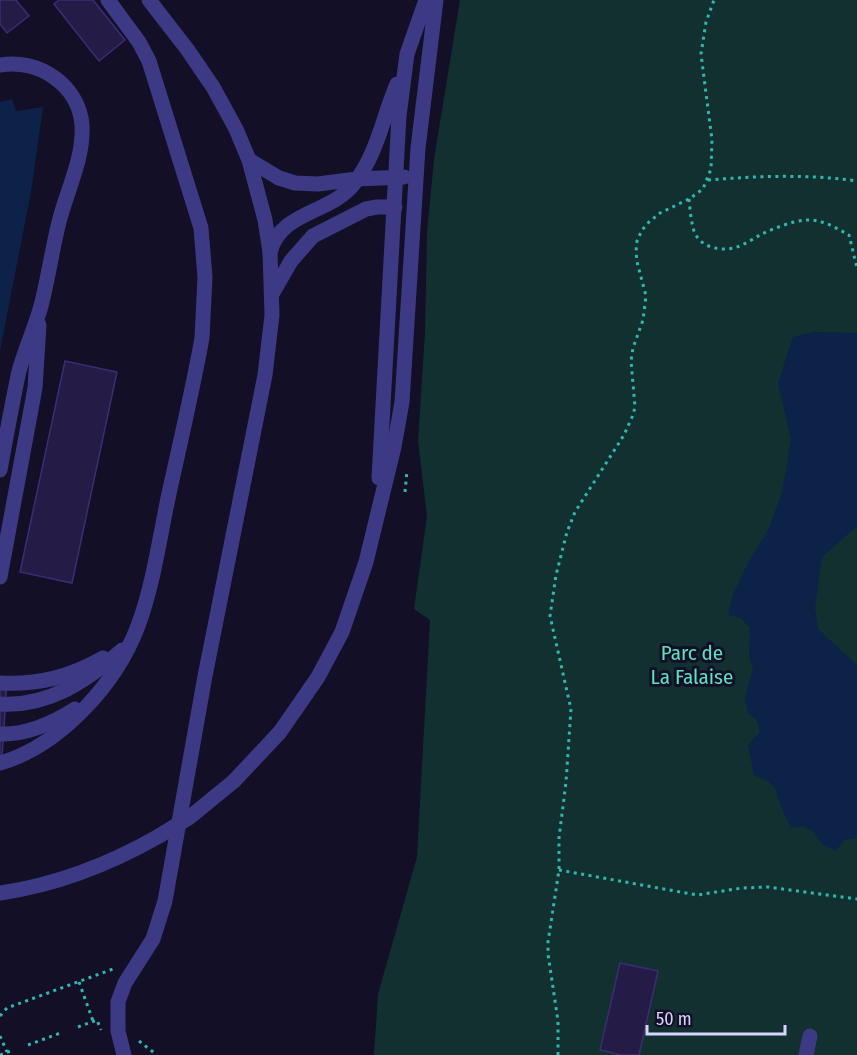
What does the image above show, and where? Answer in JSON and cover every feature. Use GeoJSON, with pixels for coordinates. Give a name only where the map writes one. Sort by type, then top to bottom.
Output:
{"type":"FeatureCollection","features":[{"type":"Feature","properties":{"kind":"street"},"geometry":{"type":"LineString","coordinates":[[3,761],[36,748],[58,734],[117,668],[131,642],[146,599],[198,360],[204,312],[205,262],[198,216],[153,72],[139,42],[108,0]]}},
{"type":"Feature","properties":{"kind":"street"},"geometry":{"type":"LineString","coordinates":[[124,1055],[118,1031],[118,1002],[125,983],[153,939],[165,901],[216,615],[265,375],[270,342],[272,294],[270,252],[265,220],[249,160],[236,129],[213,87],[192,55],[149,0]]}},
{"type":"Feature","properties":{"kind":"street"},"geometry":{"type":"LineString","coordinates":[[270,252],[274,240],[281,232],[306,213],[340,197],[357,179],[378,141],[426,0]]}},
{"type":"Feature","properties":{"kind":"street"},"geometry":{"type":"LineString","coordinates":[[0,893],[39,885],[91,869],[159,836],[190,816],[234,781],[280,732],[310,690],[342,632],[355,598],[394,447],[402,402],[416,175],[436,0]]}},
{"type":"Feature","properties":{"kind":"street"},"geometry":{"type":"LineString","coordinates":[[0,65],[26,64],[37,67],[56,78],[71,96],[82,123],[80,151],[62,210],[40,307],[19,371],[0,470]]}},
{"type":"Feature","properties":{"kind":"street"},"geometry":{"type":"LineString","coordinates":[[376,516],[404,67]]}},
{"type":"Feature","properties":{"kind":"street"},"geometry":{"type":"LineString","coordinates":[[265,220],[281,232],[301,238],[313,236],[387,196],[411,144],[422,110]]}},
{"type":"Feature","properties":{"kind":"street"},"geometry":{"type":"LineString","coordinates":[[249,160],[279,178],[295,183],[318,184],[416,175]]}},
{"type":"Feature","properties":{"kind":"street"},"geometry":{"type":"LineString","coordinates":[[366,209],[395,207]]}},
{"type":"Feature","properties":{"kind":"street"},"geometry":{"type":"LineString","coordinates":[[272,294],[296,254],[313,236]]}},
{"type":"Feature","properties":{"kind":"street"},"geometry":{"type":"LineString","coordinates":[[0,577],[35,388],[40,307]]}},
{"type":"Feature","properties":{"kind":"street"},"geometry":{"type":"LineString","coordinates":[[0,683],[23,684],[58,677],[92,664],[131,642]]}},
{"type":"Feature","properties":{"kind":"street"},"geometry":{"type":"LineString","coordinates":[[0,704],[28,704],[62,693],[88,678],[131,642]]}},
{"type":"Feature","properties":{"kind":"street"},"geometry":{"type":"LineString","coordinates":[[0,734],[11,735],[44,726],[65,716],[97,693]]}},
{"type":"Feature","properties":{"kind":"street"},"geometry":{"type":"LineString","coordinates":[[806,1055],[810,1036]]}},
{"type":"Feature","properties":{"kind":"path"},"geometry":{"type":"LineString","coordinates":[[558,1055],[558,1021],[548,942],[559,870],[559,838],[571,709],[550,616],[556,575],[567,531],[575,512],[624,435],[633,415],[631,361],[643,320],[646,296],[637,262],[637,241],[642,230],[660,213],[689,199],[703,189],[711,170],[713,152],[701,54],[706,22],[714,0]]}},
{"type":"Feature","properties":{"kind":"path"},"geometry":{"type":"LineString","coordinates":[[708,180],[790,176],[857,181]]}},
{"type":"Feature","properties":{"kind":"path"},"geometry":{"type":"LineString","coordinates":[[689,199],[694,231],[698,238],[709,246],[734,248],[787,224],[807,220],[819,221],[849,235],[857,268]]}},
{"type":"Feature","properties":{"kind":"path"},"geometry":{"type":"LineString","coordinates":[[559,870],[697,895],[742,888],[768,887],[857,899]]}},
{"type":"Feature","properties":{"kind":"path"},"geometry":{"type":"LineString","coordinates":[[0,1016],[7,1008],[122,966]]}},
{"type":"Feature","properties":{"kind":"path"},"geometry":{"type":"LineString","coordinates":[[78,982],[93,1021],[78,1027]]}},
{"type":"Feature","properties":{"kind":"path"},"geometry":{"type":"LineString","coordinates":[[28,1045],[63,1032]]}},
{"type":"Feature","properties":{"kind":"path"},"geometry":{"type":"LineString","coordinates":[[0,1036],[7,1052]]}},
{"type":"Feature","properties":{"kind":"path"},"geometry":{"type":"LineString","coordinates":[[0,1055],[13,1050]]}},
{"type":"Feature","properties":{"kind":"green space","name":"Parc de La Falaise"},"geometry":{"type":"Polygon","coordinates":[[[460,0],[857,0],[857,1055],[374,1055],[378,994],[417,857],[430,620],[414,609],[427,516],[418,441],[425,332],[427,233],[434,159],[460,0]]]}},
{"type":"Feature","properties":{"kind":"water"},"geometry":{"type":"Polygon","coordinates":[[[12,99],[16,111],[43,107],[31,192],[0,351],[0,102],[12,99]]]}},
{"type":"Feature","properties":{"kind":"water"},"geometry":{"type":"Polygon","coordinates":[[[814,332],[857,333],[857,526],[822,557],[815,608],[818,629],[857,665],[857,838],[844,840],[836,851],[822,844],[814,832],[804,826],[791,828],[775,788],[754,775],[748,745],[760,732],[756,719],[748,713],[745,698],[753,668],[749,656],[750,628],[741,618],[728,615],[733,594],[769,528],[782,492],[791,440],[778,383],[793,337],[814,332]]]}},
{"type":"Feature","properties":{"kind":"building"},"geometry":{"type":"Polygon","coordinates":[[[0,0],[16,0],[29,16],[7,33],[0,24],[0,0]]]}},
{"type":"Feature","properties":{"kind":"building"},"geometry":{"type":"Polygon","coordinates":[[[59,0],[93,0],[125,40],[99,61],[54,4],[59,0]]]}},
{"type":"Feature","properties":{"kind":"building"},"geometry":{"type":"Polygon","coordinates":[[[65,361],[117,372],[72,583],[20,572],[65,361]]]}},
{"type":"Feature","properties":{"kind":"building"},"geometry":{"type":"Polygon","coordinates":[[[0,677],[7,678],[2,759],[0,759],[0,677]]]}},
{"type":"Feature","properties":{"kind":"building"},"geometry":{"type":"Polygon","coordinates":[[[620,963],[658,971],[639,1055],[622,1055],[600,1050],[620,963]]]}}]}
